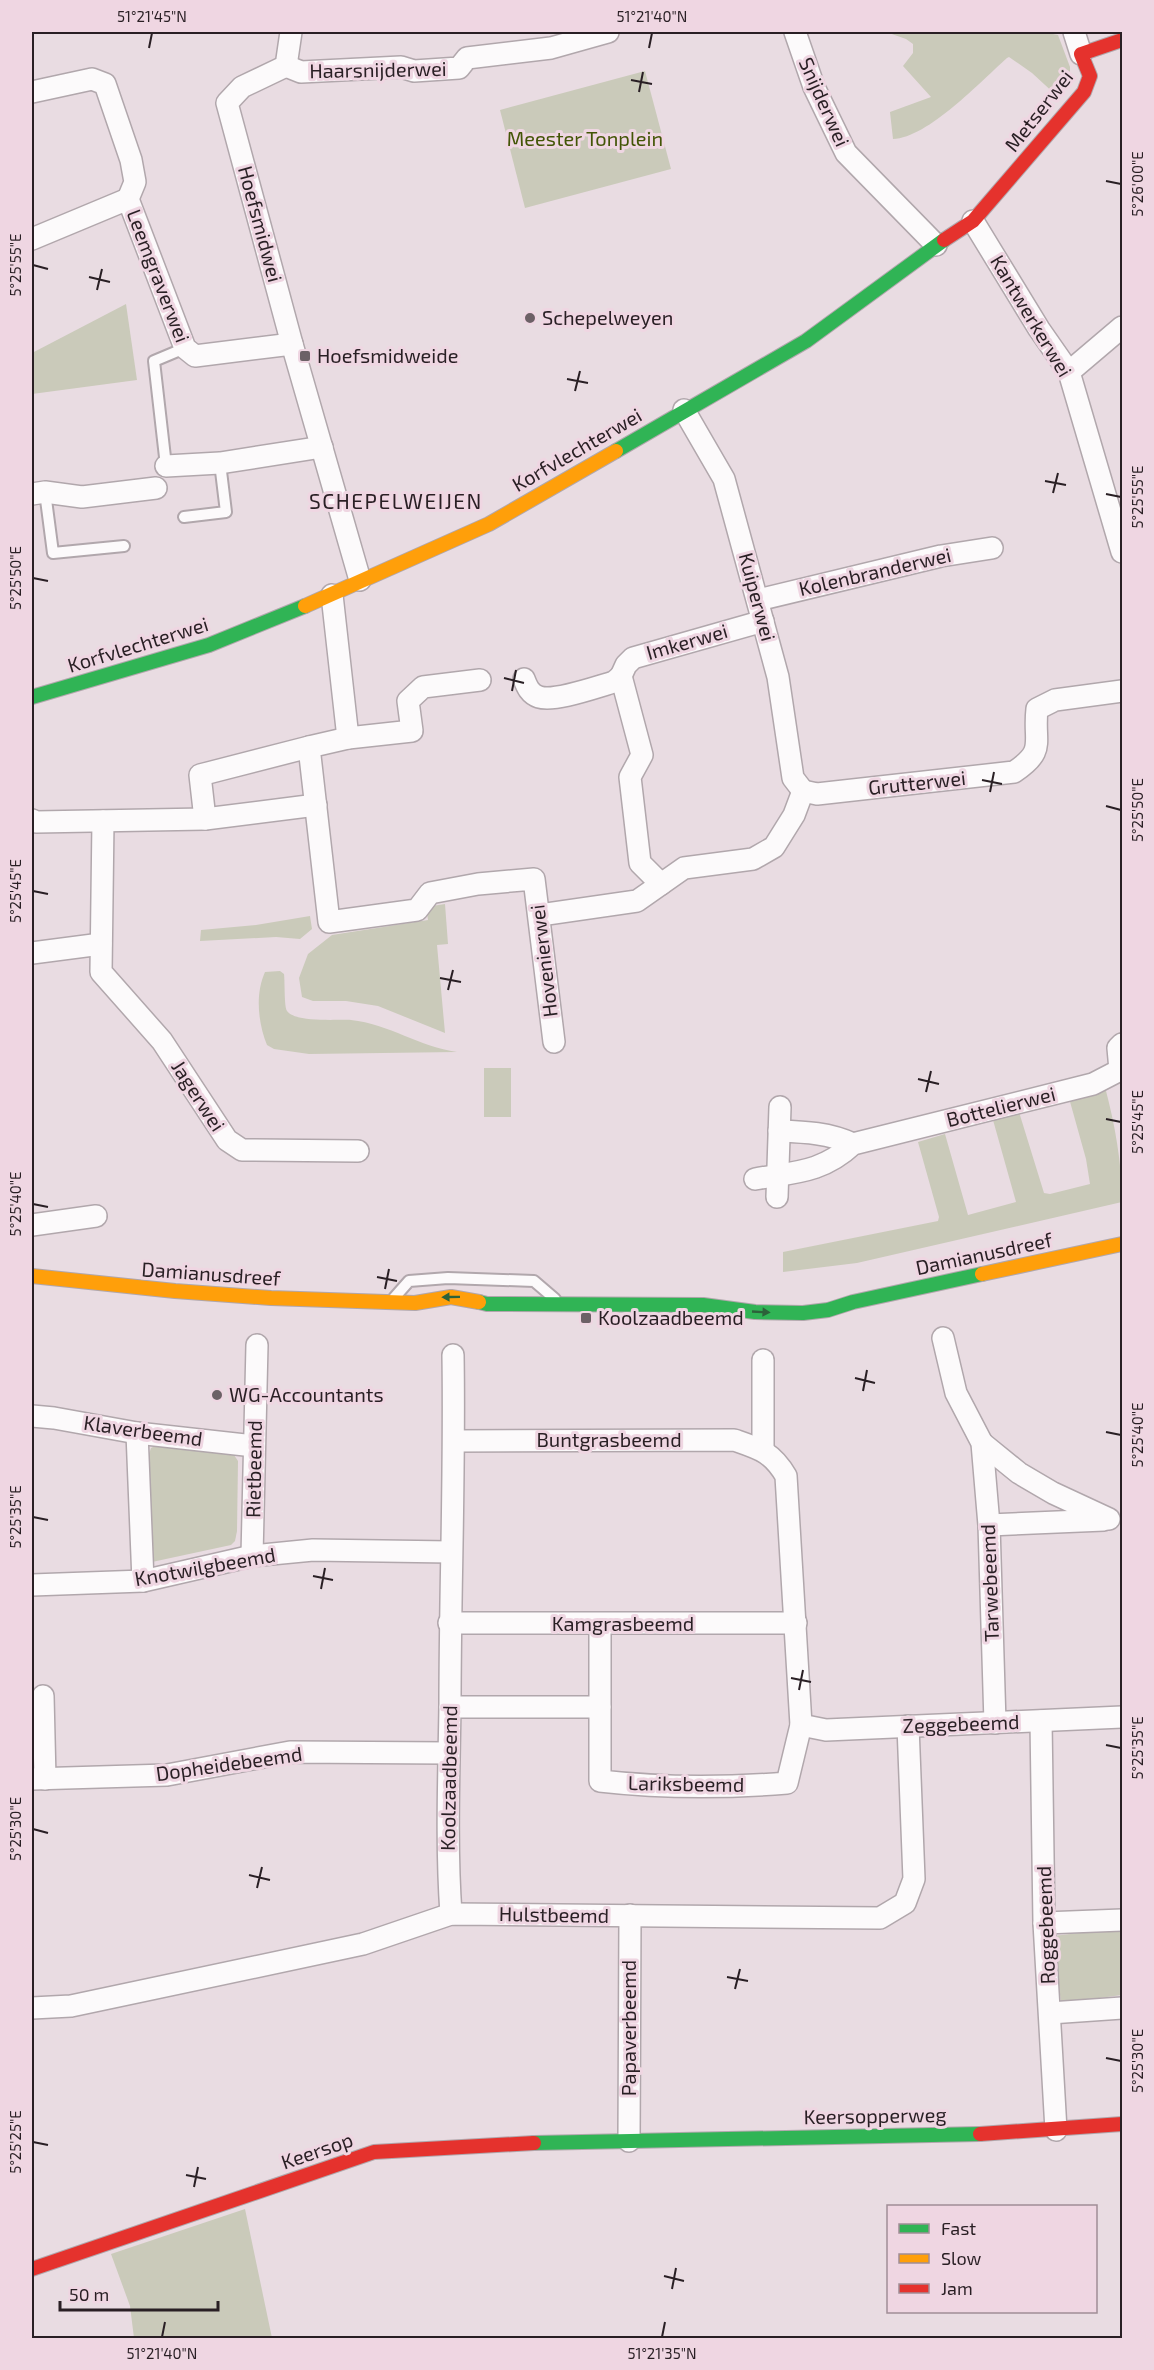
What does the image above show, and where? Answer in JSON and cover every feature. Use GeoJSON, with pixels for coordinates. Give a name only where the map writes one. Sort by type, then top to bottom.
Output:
{"type":"FeatureCollection","features":[{"type":"Feature","properties":{"kind":"street"},"geometry":{"type":"LineString","coordinates":[[286,66],[291,32]]}},
{"type":"Feature","properties":{"kind":"street","name":"Haarsnijderwei"},"geometry":{"type":"LineString","coordinates":[[286,66],[301,72],[401,67],[414,71],[459,68],[467,58],[551,48],[608,32]]}},
{"type":"Feature","properties":{"kind":"street","name":"Snijderwei"},"geometry":{"type":"LineString","coordinates":[[795,32],[814,87],[846,153],[936,245]]}},
{"type":"Feature","properties":{"kind":"street"},"geometry":{"type":"LineString","coordinates":[[1074,32],[1082,54]]}},
{"type":"Feature","properties":{"kind":"street","name":"Metserwei"},"geometry":{"type":"LineString","coordinates":[[973,221],[1084,92],[1090,76],[1082,54],[1122,40]]}},
{"type":"Feature","properties":{"kind":"street","name":"Hoefsmidwei"},"geometry":{"type":"LineString","coordinates":[[286,66],[242,87],[227,103],[292,344],[360,580]]}},
{"type":"Feature","properties":{"kind":"street"},"geometry":{"type":"LineString","coordinates":[[32,92],[92,79],[105,84],[131,160],[135,182],[128,198]]}},
{"type":"Feature","properties":{"kind":"street","name":"Leemgraverwei"},"geometry":{"type":"LineString","coordinates":[[32,239],[128,198],[185,348],[195,356],[292,344]]}},
{"type":"Feature","properties":{"kind":"street","name":"Korfvlechterwei"},"geometry":{"type":"LineString","coordinates":[[32,697],[209,645],[332,595],[360,580],[489,524],[806,341],[936,245],[973,221]]}},
{"type":"Feature","properties":{"kind":"street","name":"Kantwerkerwei"},"geometry":{"type":"LineString","coordinates":[[973,221],[1039,329],[1069,372],[1122,552]]}},
{"type":"Feature","properties":{"kind":"street"},"geometry":{"type":"LineString","coordinates":[[1069,372],[1122,327]]}},
{"type":"Feature","properties":{"kind":"street","name":"Kuiperwei"},"geometry":{"type":"LineString","coordinates":[[684,410],[724,479],[778,677],[793,778],[803,791]]}},
{"type":"Feature","properties":{"kind":"street"},"geometry":{"type":"LineString","coordinates":[[166,466],[220,463],[322,447]]}},
{"type":"Feature","properties":{"kind":"street"},"geometry":{"type":"LineString","coordinates":[[38,493],[82,497],[156,488]]}},
{"type":"Feature","properties":{"kind":"street","name":"Kolenbranderwei"},"geometry":{"type":"LineString","coordinates":[[758,600],[941,556],[992,548]]}},
{"type":"Feature","properties":{"kind":"street"},"geometry":{"type":"LineString","coordinates":[[332,595],[348,738]]}},
{"type":"Feature","properties":{"kind":"street","name":"Imkerwei"},"geometry":{"type":"LineString","coordinates":[[524,679],[528,690],[538,696],[550,698],[614,682],[633,658],[763,621]]}},
{"type":"Feature","properties":{"kind":"street"},"geometry":{"type":"LineString","coordinates":[[621,676],[642,755],[630,777],[640,863],[661,884]]}},
{"type":"Feature","properties":{"kind":"street"},"geometry":{"type":"LineString","coordinates":[[205,819],[200,776],[348,738],[412,731],[408,701],[423,687],[480,680]]}},
{"type":"Feature","properties":{"kind":"street","name":"Grutterwei"},"geometry":{"type":"LineString","coordinates":[[803,791],[817,794],[1014,772],[1028,763],[1037,748],[1035,725],[1037,709],[1055,700],[1122,691]]}},
{"type":"Feature","properties":{"kind":"street"},"geometry":{"type":"LineString","coordinates":[[32,820],[36,822],[205,819],[316,805],[309,747]]}},
{"type":"Feature","properties":{"kind":"street"},"geometry":{"type":"LineString","coordinates":[[540,915],[637,901],[684,868],[753,859],[774,847],[794,815],[803,791]]}},
{"type":"Feature","properties":{"kind":"street","name":"Hovenierwei"},"geometry":{"type":"LineString","coordinates":[[316,805],[329,922],[417,910],[430,893],[478,884],[534,879],[554,1042]]}},
{"type":"Feature","properties":{"kind":"street","name":"Jagerwei"},"geometry":{"type":"LineString","coordinates":[[103,821],[101,972],[162,1041],[227,1140],[242,1150],[358,1151]]}},
{"type":"Feature","properties":{"kind":"street"},"geometry":{"type":"LineString","coordinates":[[32,952],[101,944]]}},
{"type":"Feature","properties":{"kind":"street","name":"Bottelierwei"},"geometry":{"type":"LineString","coordinates":[[755,1179],[810,1170],[837,1158],[853,1144],[1093,1084],[1120,1070],[1118,1048],[1122,1044]]}},
{"type":"Feature","properties":{"kind":"street"},"geometry":{"type":"LineString","coordinates":[[777,1197],[780,1107]]}},
{"type":"Feature","properties":{"kind":"street"},"geometry":{"type":"LineString","coordinates":[[780,1131],[813,1132],[837,1137],[853,1144]]}},
{"type":"Feature","properties":{"kind":"street"},"geometry":{"type":"LineString","coordinates":[[32,1225],[96,1216]]}},
{"type":"Feature","properties":{"kind":"street","name":"Damianusdreef"},"geometry":{"type":"LineString","coordinates":[[415,1303],[440,1312],[454,1312],[487,1304],[561,1304],[703,1305],[755,1312],[803,1313],[828,1310],[853,1302],[1122,1244]]}},
{"type":"Feature","properties":{"kind":"street","name":"Damianusdreef"},"geometry":{"type":"LineString","coordinates":[[32,1276],[159,1291],[390,1303],[415,1303],[440,1297],[466,1296],[487,1304]]}},
{"type":"Feature","properties":{"kind":"street","name":"Damianusdreef"},"geometry":{"type":"LineString","coordinates":[[816,1297],[853,1302]]}},
{"type":"Feature","properties":{"kind":"street","name":"Damianusdreef"},"geometry":{"type":"LineString","coordinates":[[703,1305],[742,1298]]}},
{"type":"Feature","properties":{"kind":"street","name":"Tarwebeemd"},"geometry":{"type":"LineString","coordinates":[[943,1338],[956,1393],[982,1443],[989,1525],[995,1723]]}},
{"type":"Feature","properties":{"kind":"street","name":"Rietbeemd"},"geometry":{"type":"LineString","coordinates":[[252,1556],[257,1345]]}},
{"type":"Feature","properties":{"kind":"street","name":"Koolzaadbeemd"},"geometry":{"type":"LineString","coordinates":[[450,1914],[448,1753],[454,1441],[453,1355]]}},
{"type":"Feature","properties":{"kind":"street"},"geometry":{"type":"LineString","coordinates":[[763,1360],[763,1450]]}},
{"type":"Feature","properties":{"kind":"street","name":"Klaverbeemd"},"geometry":{"type":"LineString","coordinates":[[32,1416],[137,1433],[254,1446]]}},
{"type":"Feature","properties":{"kind":"street"},"geometry":{"type":"LineString","coordinates":[[137,1433],[143,1581]]}},
{"type":"Feature","properties":{"kind":"street","name":"Buntgrasbeemd"},"geometry":{"type":"LineString","coordinates":[[454,1441],[734,1440],[763,1450],[777,1461],[786,1476],[801,1725]]}},
{"type":"Feature","properties":{"kind":"street","name":"Tarwebeemd"},"geometry":{"type":"LineString","coordinates":[[982,1443],[1019,1473],[1053,1493],[1116,1519]]}},
{"type":"Feature","properties":{"kind":"street"},"geometry":{"type":"LineString","coordinates":[[989,1525],[1116,1519]]}},
{"type":"Feature","properties":{"kind":"street","name":"Knotwilgbeemd"},"geometry":{"type":"LineString","coordinates":[[32,1585],[143,1581],[252,1556],[313,1550],[451,1552]]}},
{"type":"Feature","properties":{"kind":"street","name":"Kamgrasbeemd"},"geometry":{"type":"LineString","coordinates":[[449,1623],[796,1623]]}},
{"type":"Feature","properties":{"kind":"street","name":"Lariksbeemd"},"geometry":{"type":"LineString","coordinates":[[600,1624],[600,1781],[713,1786],[787,1783],[801,1725]]}},
{"type":"Feature","properties":{"kind":"street","name":"Dopheidebeemd"},"geometry":{"type":"LineString","coordinates":[[43,1696],[38,1779],[167,1774],[290,1752],[448,1753]]}},
{"type":"Feature","properties":{"kind":"street"},"geometry":{"type":"LineString","coordinates":[[450,1707],[600,1707]]}},
{"type":"Feature","properties":{"kind":"street","name":"Zeggebeemd"},"geometry":{"type":"LineString","coordinates":[[801,1725],[826,1730],[1122,1716]]}},
{"type":"Feature","properties":{"kind":"street","name":"Roggebeemd"},"geometry":{"type":"LineString","coordinates":[[1041,1721],[1044,1923],[1056,2130]]}},
{"type":"Feature","properties":{"kind":"street","name":"Hulstbeemd"},"geometry":{"type":"LineString","coordinates":[[32,2008],[71,2006],[363,1944],[450,1914],[880,1918],[905,1903],[914,1879],[908,1726]]}},
{"type":"Feature","properties":{"kind":"street","name":"Papaverbeemd"},"geometry":{"type":"LineString","coordinates":[[628,2141],[630,1915]]}},
{"type":"Feature","properties":{"kind":"street"},"geometry":{"type":"LineString","coordinates":[[1044,1923],[1122,1920]]}},
{"type":"Feature","properties":{"kind":"street"},"geometry":{"type":"LineString","coordinates":[[1050,2013],[1122,2008]]}},
{"type":"Feature","properties":{"kind":"street","name":"Keersopperweg"},"geometry":{"type":"LineString","coordinates":[[628,2141],[991,2134],[1122,2124]]}},
{"type":"Feature","properties":{"kind":"street","name":"Keersop"},"geometry":{"type":"LineString","coordinates":[[32,2269],[374,2152],[505,2144],[628,2141]]}},
{"type":"Feature","properties":{"kind":"lane"},"geometry":{"type":"LineString","coordinates":[[166,466],[154,361],[185,348]]}},
{"type":"Feature","properties":{"kind":"lane"},"geometry":{"type":"LineString","coordinates":[[184,516],[226,512],[220,463]]}},
{"type":"Feature","properties":{"kind":"lane"},"geometry":{"type":"LineString","coordinates":[[38,493],[53,553],[124,546]]}},
{"type":"Feature","properties":{"kind":"lane"},"geometry":{"type":"LineString","coordinates":[[390,1303],[409,1281],[448,1278],[534,1281],[561,1304]]}},
{"type":"Feature","properties":{"kind":"green space"},"geometry":{"type":"Polygon","coordinates":[[[886,32],[1043,32],[1058,35],[1070,67],[1070,80],[1057,96],[1032,73],[1009,57],[938,119],[907,136],[893,139],[890,112],[931,97],[903,66],[913,53],[913,44],[886,32]]]}},
{"type":"Feature","properties":{"kind":"green space","name":"Meester Tonplein"},"geometry":{"type":"Polygon","coordinates":[[[645,71],[671,169],[525,208],[500,110],[645,71]]]}},
{"type":"Feature","properties":{"kind":"green space"},"geometry":{"type":"Polygon","coordinates":[[[126,304],[137,380],[32,394],[32,353],[126,304]]]}},
{"type":"Feature","properties":{"kind":"green space"},"geometry":{"type":"Polygon","coordinates":[[[445,904],[448,944],[437,945],[445,1033],[378,1006],[346,1001],[313,1001],[302,997],[299,978],[308,954],[332,935],[428,920],[426,907],[445,904]]]}},
{"type":"Feature","properties":{"kind":"green space"},"geometry":{"type":"Polygon","coordinates":[[[310,916],[312,929],[300,939],[276,937],[200,941],[201,930],[256,925],[310,916]]]}},
{"type":"Feature","properties":{"kind":"green space"},"geometry":{"type":"Polygon","coordinates":[[[280,971],[284,974],[286,1008],[292,1015],[317,1020],[365,1022],[457,1052],[309,1054],[274,1049],[267,1045],[264,1036],[259,999],[265,972],[280,971]]]}},
{"type":"Feature","properties":{"kind":"green space"},"geometry":{"type":"Polygon","coordinates":[[[484,1068],[511,1068],[511,1117],[484,1117],[484,1068]]]}},
{"type":"Feature","properties":{"kind":"green space"},"geometry":{"type":"Polygon","coordinates":[[[1105,1087],[1117,1144],[1122,1202],[857,1263],[783,1272],[783,1252],[938,1221],[939,1217],[918,1142],[945,1134],[968,1215],[1016,1202],[993,1120],[1019,1112],[1044,1193],[1050,1194],[1090,1184],[1086,1159],[1069,1098],[1105,1087]]]}},
{"type":"Feature","properties":{"kind":"green space"},"geometry":{"type":"Polygon","coordinates":[[[159,1444],[224,1451],[234,1455],[238,1461],[237,1531],[235,1541],[231,1545],[152,1562],[147,1460],[151,1448],[159,1444]]]}},
{"type":"Feature","properties":{"kind":"green space"},"geometry":{"type":"Polygon","coordinates":[[[1122,1928],[1122,1995],[1061,2003],[1053,1936],[1122,1928]]]}},
{"type":"Feature","properties":{"kind":"green space"},"geometry":{"type":"Polygon","coordinates":[[[245,2209],[272,2338],[134,2338],[130,2306],[111,2254],[245,2209]]]}},
{"type":"Feature","properties":{"kind":"traffic: fast"},"geometry":{"type":"LineString","coordinates":[[616,451],[806,341],[944,240]]}},
{"type":"Feature","properties":{"kind":"traffic: fast"},"geometry":{"type":"LineString","coordinates":[[32,697],[209,645],[305,606]]}},
{"type":"Feature","properties":{"kind":"traffic: fast"},"geometry":{"type":"LineString","coordinates":[[479,1302],[487,1304],[703,1305],[755,1312],[803,1313],[828,1310],[853,1302],[982,1274]]}},
{"type":"Feature","properties":{"kind":"traffic: fast"},"geometry":{"type":"LineString","coordinates":[[534,2143],[980,2134]]}},
{"type":"Feature","properties":{"kind":"traffic: slow"},"geometry":{"type":"LineString","coordinates":[[305,606],[489,524],[616,451]]}},
{"type":"Feature","properties":{"kind":"traffic: slow"},"geometry":{"type":"LineString","coordinates":[[982,1274],[1122,1244]]}},
{"type":"Feature","properties":{"kind":"traffic: slow"},"geometry":{"type":"LineString","coordinates":[[32,1276],[175,1291],[271,1298],[415,1303],[451,1297],[479,1302]]}},
{"type":"Feature","properties":{"kind":"traffic: jam"},"geometry":{"type":"LineString","coordinates":[[944,240],[973,221],[1084,92],[1090,76],[1081,54],[1122,40]]}},
{"type":"Feature","properties":{"kind":"traffic: jam"},"geometry":{"type":"LineString","coordinates":[[980,2134],[1122,2124]]}},
{"type":"Feature","properties":{"kind":"traffic: jam"},"geometry":{"type":"LineString","coordinates":[[32,2269],[374,2152],[534,2143]]}},
{"type":"Feature","properties":{"kind":"place","name":"Schepelweyen"},"geometry":{"type":"Point","coordinates":[530,318]}},
{"type":"Feature","properties":{"kind":"place","name":"Hoefsmidweide"},"geometry":{"type":"Point","coordinates":[305,356]}},
{"type":"Feature","properties":{"kind":"place","name":"Koolzaadbeemd"},"geometry":{"type":"Point","coordinates":[586,1318]}},
{"type":"Feature","properties":{"kind":"place","name":"WG-Accountants"},"geometry":{"type":"Point","coordinates":[217,1395]}},
{"type":"Feature","properties":{"kind":"district","name":"SCHEPELWEIJEN"},"geometry":{"type":"Point","coordinates":[396,502]}}]}
